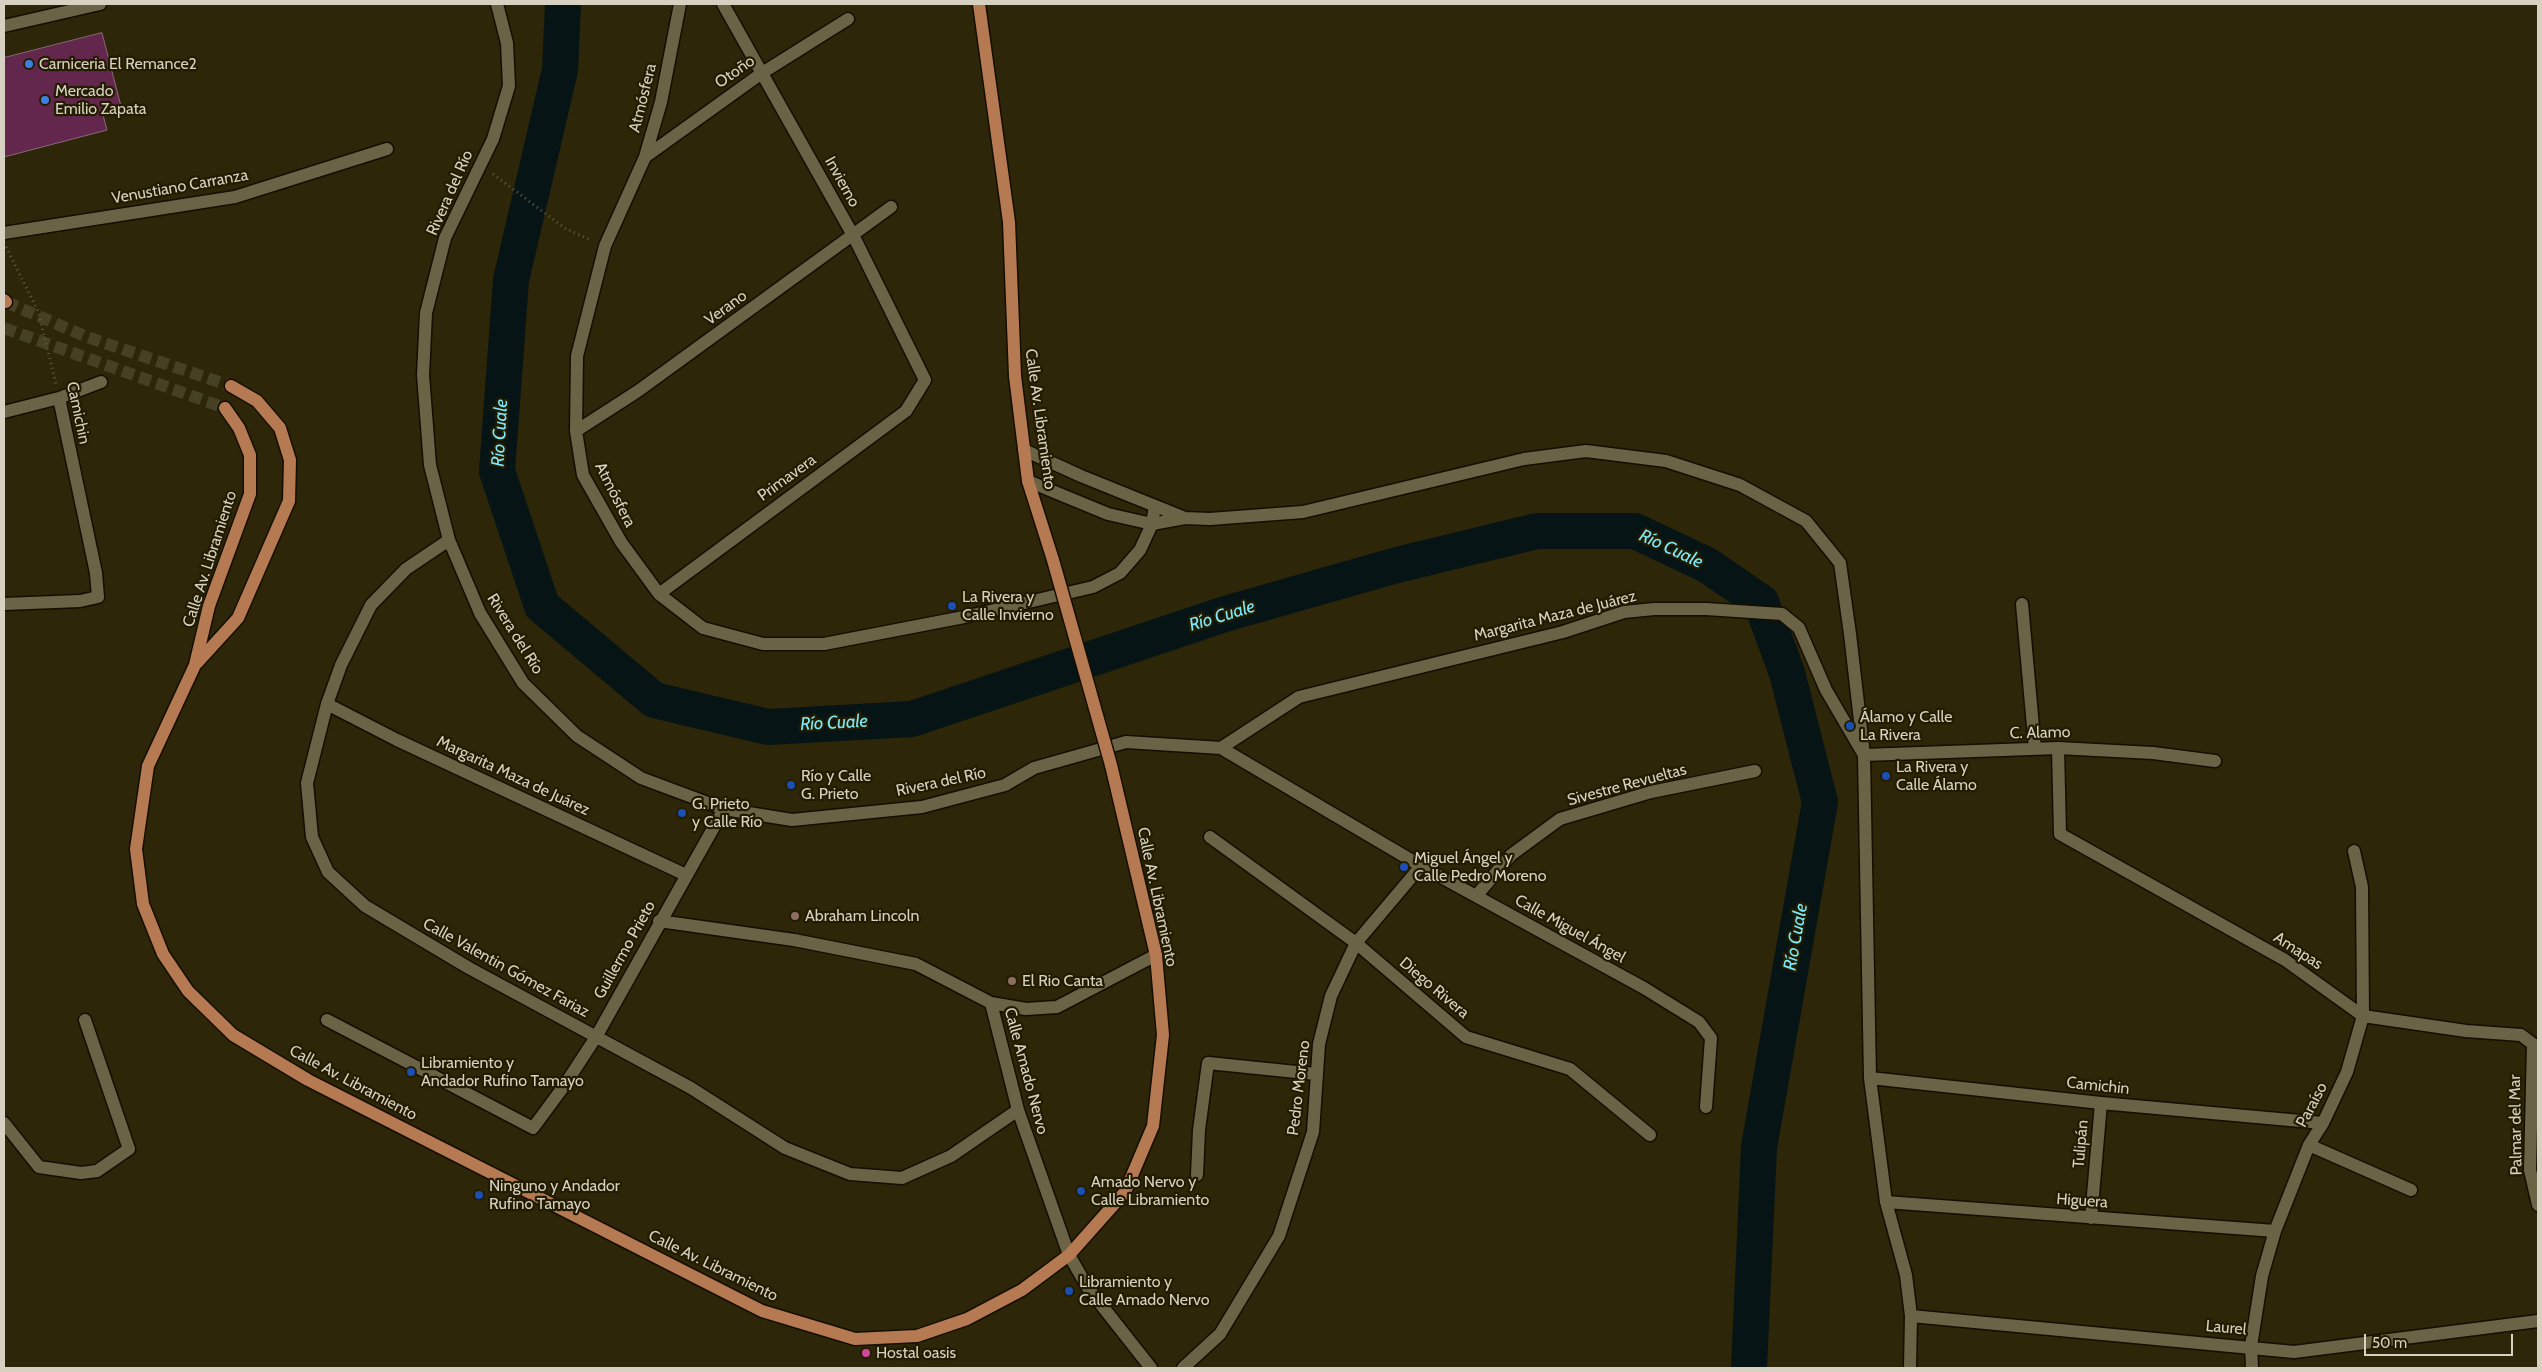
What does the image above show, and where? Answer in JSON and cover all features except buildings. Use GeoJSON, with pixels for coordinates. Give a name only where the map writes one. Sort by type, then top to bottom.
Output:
{"type":"FeatureCollection","features":[{"type":"Feature","properties":{"kind":"main road","name":"Calle Av. Libramiento"},"geometry":{"type":"LineString","coordinates":[[225,408],[238,428],[250,455],[250,494],[209,606],[195,665],[148,766],[136,848],[144,904],[163,954],[188,991],[233,1034],[308,1080],[762,1311],[855,1339],[918,1336],[968,1319],[1022,1290],[1069,1255],[1125,1192],[1153,1126],[1163,1035],[1156,955],[1111,765],[1053,560],[1028,481],[1015,376],[1009,222],[979,4]]}},
{"type":"Feature","properties":{"kind":"main road","name":"Calle Av. Libramiento"},"geometry":{"type":"LineString","coordinates":[[195,665],[238,618],[289,500],[290,460],[280,428],[257,401],[231,386]]}},
{"type":"Feature","properties":{"kind":"street"},"geometry":{"type":"LineString","coordinates":[[4,26],[100,4]]}},
{"type":"Feature","properties":{"kind":"street","name":"Rivera del Río"},"geometry":{"type":"LineString","coordinates":[[497,4],[507,43],[509,86],[494,139],[445,238],[426,314],[423,376],[430,465],[449,540],[480,613],[523,683],[577,736],[641,778],[724,809],[792,820],[922,807],[1005,784],[1034,768],[1126,742]]}},
{"type":"Feature","properties":{"kind":"street","name":"Atmósfera"},"geometry":{"type":"LineString","coordinates":[[680,4],[661,102],[645,157],[605,246],[577,356],[576,431],[583,475],[621,542],[659,594],[703,628],[763,644],[824,644],[964,617],[1093,587],[1120,573],[1140,550],[1152,524],[1155,506]]}},
{"type":"Feature","properties":{"kind":"street","name":"Invierno"},"geometry":{"type":"LineString","coordinates":[[723,4],[854,237],[925,380]]}},
{"type":"Feature","properties":{"kind":"street","name":"Otoño"},"geometry":{"type":"LineString","coordinates":[[645,157],[762,73],[848,19]]}},
{"type":"Feature","properties":{"kind":"street","name":"Venustiano Carranza"},"geometry":{"type":"LineString","coordinates":[[4,233],[235,197],[387,149]]}},
{"type":"Feature","properties":{"kind":"street","name":"Verano"},"geometry":{"type":"LineString","coordinates":[[576,431],[638,391],[854,237],[891,207]]}},
{"type":"Feature","properties":{"kind":"street","name":"Primavera"},"geometry":{"type":"LineString","coordinates":[[659,594],[906,411],[925,380]]}},
{"type":"Feature","properties":{"kind":"street"},"geometry":{"type":"LineString","coordinates":[[4,412],[59,398],[101,382]]}},
{"type":"Feature","properties":{"kind":"street","name":"Camichin"},"geometry":{"type":"LineString","coordinates":[[4,604],[80,601],[98,597],[96,573],[59,398]]}},
{"type":"Feature","properties":{"kind":"street"},"geometry":{"type":"LineString","coordinates":[[1024,450],[1081,476],[1186,518]]}},
{"type":"Feature","properties":{"kind":"street"},"geometry":{"type":"LineString","coordinates":[[1028,481],[1108,514],[1152,524],[1186,518],[1210,519],[1303,512],[1524,459],[1586,451],[1666,461],[1740,485],[1806,521],[1840,563],[1864,754],[1870,1078],[1886,1202],[1906,1275],[1911,1316],[1910,1368]]}},
{"type":"Feature","properties":{"kind":"street","name":"Calle Valentin Gómez Fariaz"},"geometry":{"type":"LineString","coordinates":[[449,540],[406,569],[370,605],[341,666],[327,704],[307,783],[312,837],[328,872],[365,906],[469,968],[691,1088],[785,1148],[850,1174],[902,1178],[951,1156],[1018,1110]]}},
{"type":"Feature","properties":{"kind":"street"},"geometry":{"type":"LineString","coordinates":[[2022,604],[2035,749]]}},
{"type":"Feature","properties":{"kind":"street","name":"Margarita Maza de Juárez"},"geometry":{"type":"LineString","coordinates":[[1221,748],[1298,698],[1563,632],[1624,612],[1654,609],[1706,609],[1782,614],[1799,628],[1826,690],[1864,754]]}},
{"type":"Feature","properties":{"kind":"street","name":"Margarita Maza de Juárez"},"geometry":{"type":"LineString","coordinates":[[327,704],[397,740],[686,875]]}},
{"type":"Feature","properties":{"kind":"street","name":"Calle Miguel Ángel"},"geometry":{"type":"LineString","coordinates":[[1126,742],[1221,748],[1421,866],[1644,988],[1699,1022],[1711,1038],[1706,1107]]}},
{"type":"Feature","properties":{"kind":"street","name":"C. Alamo"},"geometry":{"type":"LineString","coordinates":[[1864,754],[2058,748],[2153,753],[2215,761]]}},
{"type":"Feature","properties":{"kind":"street","name":"Amapas"},"geometry":{"type":"LineString","coordinates":[[2058,748],[2060,834],[2285,960],[2363,1016],[2466,1031],[2521,1035],[2532,1044]]}},
{"type":"Feature","properties":{"kind":"street","name":"Sivestre Revueltas"},"geometry":{"type":"LineString","coordinates":[[1477,895],[1511,855],[1560,819],[1651,792],[1755,771]]}},
{"type":"Feature","properties":{"kind":"street","name":"Guillermo Prieto"},"geometry":{"type":"LineString","coordinates":[[327,1020],[533,1128],[564,1086],[596,1036],[659,921],[724,809]]}},
{"type":"Feature","properties":{"kind":"street","name":"Diego Rivera"},"geometry":{"type":"LineString","coordinates":[[1210,837],[1356,943],[1466,1037],[1570,1068],[1650,1135]]}},
{"type":"Feature","properties":{"kind":"street","name":"Paraíso"},"geometry":{"type":"LineString","coordinates":[[2252,1368],[2250,1346],[2262,1276],[2275,1231],[2309,1145],[2324,1123],[2347,1072],[2363,1016],[2362,887],[2354,851]]}},
{"type":"Feature","properties":{"kind":"street","name":"Pedro Moreno"},"geometry":{"type":"LineString","coordinates":[[1183,1368],[1220,1334],[1279,1236],[1313,1132],[1319,1044],[1331,996],[1356,943],[1421,866]]}},
{"type":"Feature","properties":{"kind":"street","name":"Calle Amado Nervo"},"geometry":{"type":"LineString","coordinates":[[659,921],[794,940],[916,964],[991,1003],[1018,1110],[1069,1255],[1088,1288],[1151,1368]]}},
{"type":"Feature","properties":{"kind":"street"},"geometry":{"type":"LineString","coordinates":[[991,1003],[1026,1008],[1057,1007],[1156,955]]}},
{"type":"Feature","properties":{"kind":"street"},"geometry":{"type":"LineString","coordinates":[[4,1123],[39,1166],[81,1173],[98,1171],[130,1149],[85,1020]]}},
{"type":"Feature","properties":{"kind":"street","name":"Palmar del Mar"},"geometry":{"type":"LineString","coordinates":[[2532,1044],[2530,1170],[2538,1205]]}},
{"type":"Feature","properties":{"kind":"street"},"geometry":{"type":"LineString","coordinates":[[1197,1175],[1208,1063],[1316,1074]]}},
{"type":"Feature","properties":{"kind":"street","name":"Camichin"},"geometry":{"type":"LineString","coordinates":[[1870,1078],[2101,1103],[2324,1123]]}},
{"type":"Feature","properties":{"kind":"street","name":"Tulipán"},"geometry":{"type":"LineString","coordinates":[[2091,1218],[2101,1103]]}},
{"type":"Feature","properties":{"kind":"street"},"geometry":{"type":"LineString","coordinates":[[2309,1145],[2411,1190]]}},
{"type":"Feature","properties":{"kind":"street","name":"Higuera"},"geometry":{"type":"LineString","coordinates":[[1886,1202],[2275,1231]]}},
{"type":"Feature","properties":{"kind":"street","name":"Laurel"},"geometry":{"type":"LineString","coordinates":[[1911,1316],[2250,1346],[2294,1352],[2538,1322]]}},
{"type":"Feature","properties":{"kind":"path"},"geometry":{"type":"LineString","coordinates":[[497,177],[566,229],[605,246]]}},
{"type":"Feature","properties":{"kind":"path","name":"Camichin"},"geometry":{"type":"LineString","coordinates":[[4,242],[38,312],[59,398]]}},
{"type":"Feature","properties":{"kind":"shaded area"},"geometry":{"type":"Polygon","coordinates":[[[554,4],[571,4],[560,70],[554,4]]]}},
{"type":"Feature","properties":{"kind":"waterway","name":"Río Cuale"},"geometry":{"type":"LineString","coordinates":[[563,4],[560,70],[511,280],[497,471],[542,606],[654,700],[768,727],[912,719],[1225,614],[1397,565],[1537,531],[1635,531],[1707,565],[1761,602],[1787,673],[1820,802],[1759,1147],[1749,1368]]}},
{"type":"Feature","properties":{"kind":"tunnel"},"geometry":{"type":"LineString","coordinates":[[6,302],[87,337],[231,386]]}},
{"type":"Feature","properties":{"kind":"tunnel"},"geometry":{"type":"LineString","coordinates":[[4,328],[225,408]]}},
{"type":"Feature","properties":{"kind":"place","name":"Carniceria El Remance2"},"geometry":{"type":"Point","coordinates":[29,64]}},
{"type":"Feature","properties":{"kind":"place","name":"Mercado Emilio Zapata"},"geometry":{"type":"Point","coordinates":[45,100]}},
{"type":"Feature","properties":{"kind":"place","name":"La Rivera y Calle Invierno"},"geometry":{"type":"Point","coordinates":[952,606]}},
{"type":"Feature","properties":{"kind":"place","name":"Álamo y Calle La Rivera"},"geometry":{"type":"Point","coordinates":[1850,726]}},
{"type":"Feature","properties":{"kind":"place","name":"La Rivera y Calle Álamo"},"geometry":{"type":"Point","coordinates":[1886,776]}},
{"type":"Feature","properties":{"kind":"place","name":"Río y Calle G. Prieto"},"geometry":{"type":"Point","coordinates":[791,785]}},
{"type":"Feature","properties":{"kind":"place","name":"G. Prieto y Calle Río"},"geometry":{"type":"Point","coordinates":[682,813]}},
{"type":"Feature","properties":{"kind":"place","name":"Miguel Ángel y Calle Pedro Moreno"},"geometry":{"type":"Point","coordinates":[1404,867]}},
{"type":"Feature","properties":{"kind":"place","name":"Abraham Lincoln"},"geometry":{"type":"Point","coordinates":[795,916]}},
{"type":"Feature","properties":{"kind":"place","name":"El Rio Canta"},"geometry":{"type":"Point","coordinates":[1012,981]}},
{"type":"Feature","properties":{"kind":"place","name":"Libramiento y Andador Rufino Tamayo"},"geometry":{"type":"Point","coordinates":[411,1072]}},
{"type":"Feature","properties":{"kind":"place","name":"Amado Nervo y Calle Libramiento"},"geometry":{"type":"Point","coordinates":[1081,1191]}},
{"type":"Feature","properties":{"kind":"place","name":"Ninguno y Andador Rufino Tamayo"},"geometry":{"type":"Point","coordinates":[479,1195]}},
{"type":"Feature","properties":{"kind":"place","name":"Libramiento y Calle Amado Nervo"},"geometry":{"type":"Point","coordinates":[1069,1291]}},
{"type":"Feature","properties":{"kind":"place","name":"Hostal oasis"},"geometry":{"type":"Point","coordinates":[866,1353]}}]}
